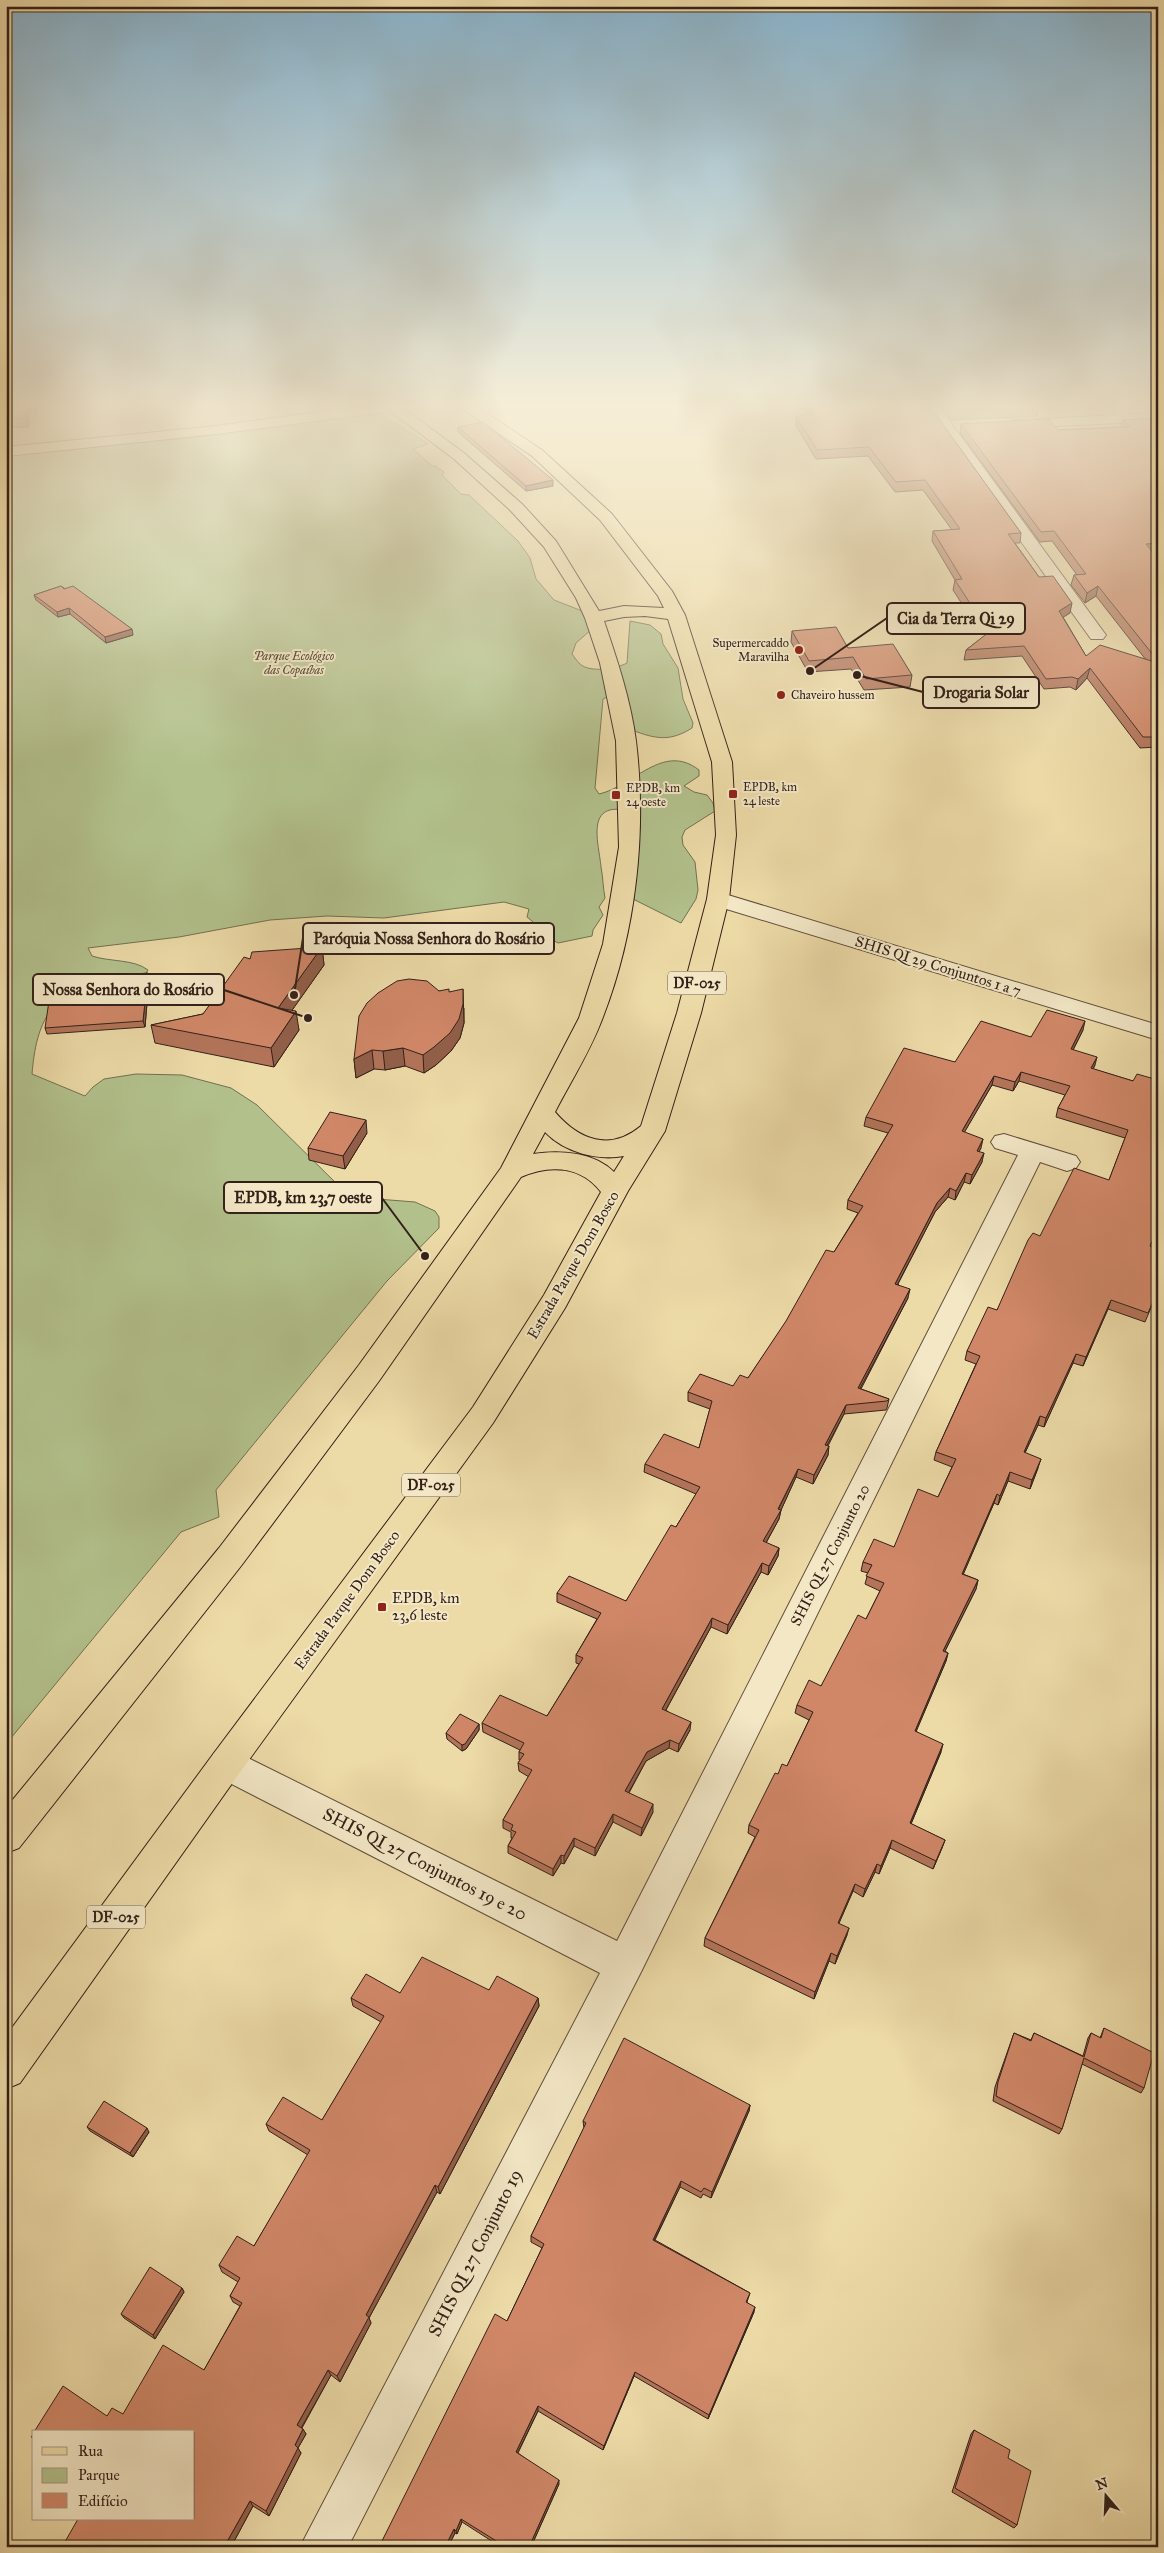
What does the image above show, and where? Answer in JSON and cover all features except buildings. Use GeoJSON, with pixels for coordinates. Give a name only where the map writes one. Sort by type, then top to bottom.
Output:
{"type":"FeatureCollection","features":[{"type":"Feature","properties":{"kind":"main road"},"geometry":{"type":"LineString","coordinates":[[6,1836],[230,1557],[369,1373],[512,1171],[591,1018],[614,944],[630,847],[626,741],[609,663],[589,608],[550,544],[535,527]]}},
{"type":"Feature","properties":{"kind":"main road","name":"Estrada Parque Dom Bosco"},"geometry":{"type":"LineString","coordinates":[[6,2069],[226,1764],[483,1415],[555,1301],[615,1191],[652,1131],[689,1014],[718,899],[726,835],[722,762],[676,615],[666,595],[614,527]]}},
{"type":"Feature","properties":{"kind":"main road"},"geometry":{"type":"LineString","coordinates":[[589,608],[636,598],[666,595]]}},
{"type":"Feature","properties":{"kind":"main road"},"geometry":{"type":"LineString","coordinates":[[589,608],[605,614],[634,610],[676,615]]}},
{"type":"Feature","properties":{"kind":"main road"},"geometry":{"type":"LineString","coordinates":[[543,1114],[562,1134],[574,1142],[601,1148],[624,1148],[635,1144],[652,1131]]}},
{"type":"Feature","properties":{"kind":"main road"},"geometry":{"type":"LineString","coordinates":[[512,1171],[536,1161],[560,1161],[597,1172],[615,1191]]}},
{"type":"Feature","properties":{"kind":"street"},"geometry":{"type":"LineString","coordinates":[[1019,527],[1097,635]]}},
{"type":"Feature","properties":{"kind":"street","name":"SHIS QI 29 Conjuntos 1 a 7"},"geometry":{"type":"LineString","coordinates":[[718,899],[1158,1033]]}},
{"type":"Feature","properties":{"kind":"street","name":"SHIS QI 27 Conjunto 20"},"geometry":{"type":"LineString","coordinates":[[626,1962],[1018,1146],[1067,1162]]}},
{"type":"Feature","properties":{"kind":"street","name":"SHIS QI 27 Conjuntos 19 e 20"},"geometry":{"type":"LineString","coordinates":[[226,1764],[626,1962]]}},
{"type":"Feature","properties":{"kind":"street","name":"SHIS QI 27 Conjunto 19"},"geometry":{"type":"LineString","coordinates":[[323,2547],[626,1962]]}},
{"type":"Feature","properties":{"kind":"green space","name":"Parque Ecológico das Copaíbas"},"geometry":{"type":"Polygon","coordinates":[[[6,527],[503,527],[518,541],[530,558],[536,579],[554,600],[590,614],[592,629],[576,643],[572,654],[584,667],[603,669],[627,663],[630,621],[650,625],[661,634],[663,644],[678,668],[683,699],[693,723],[692,728],[677,735],[662,738],[640,733],[632,730],[613,694],[603,699],[595,788],[599,794],[612,790],[661,763],[673,761],[686,763],[699,770],[699,776],[684,786],[694,792],[707,795],[713,803],[715,811],[685,830],[682,837],[683,845],[695,862],[698,890],[696,899],[681,923],[627,896],[625,810],[612,809],[604,813],[599,819],[597,827],[605,898],[599,907],[603,915],[593,930],[592,936],[558,943],[553,940],[538,939],[533,922],[527,917],[529,909],[504,902],[384,918],[327,916],[270,920],[179,937],[88,948],[92,956],[129,962],[148,970],[143,978],[55,1006],[41,1029],[34,1056],[32,1074],[85,1096],[104,1079],[136,1074],[182,1075],[231,1088],[257,1105],[341,1188],[377,1199],[415,1202],[435,1211],[439,1217],[439,1228],[387,1281],[216,1490],[219,1517],[181,1532],[6,1744],[6,527]]]}},
{"type":"Feature","properties":{"kind":"place","name":"Supermercaddo Maravilha"},"geometry":{"type":"Point","coordinates":[799,650]}},
{"type":"Feature","properties":{"kind":"place","name":"Cia da Terra Qi 29"},"geometry":{"type":"Point","coordinates":[810,671]}},
{"type":"Feature","properties":{"kind":"place","name":"Drogaria Solar"},"geometry":{"type":"Point","coordinates":[857,675]}},
{"type":"Feature","properties":{"kind":"place","name":"Chaveiro hussem"},"geometry":{"type":"Point","coordinates":[781,695]}},
{"type":"Feature","properties":{"kind":"place","name":"EPDB, km 24 leste"},"geometry":{"type":"Point","coordinates":[733,794]}},
{"type":"Feature","properties":{"kind":"place","name":"EPDB, km 24 oeste"},"geometry":{"type":"Point","coordinates":[616,795]}},
{"type":"Feature","properties":{"kind":"place","name":"Paróquia Nossa Senhora do Rosário"},"geometry":{"type":"Point","coordinates":[294,995]}},
{"type":"Feature","properties":{"kind":"place","name":"Nossa Senhora do Rosário"},"geometry":{"type":"Point","coordinates":[308,1018]}},
{"type":"Feature","properties":{"kind":"place","name":"EPDB, km 23,7 oeste"},"geometry":{"type":"Point","coordinates":[425,1256]}},
{"type":"Feature","properties":{"kind":"place","name":"EPDB, km 23,6 leste"},"geometry":{"type":"Point","coordinates":[382,1607]}}]}
